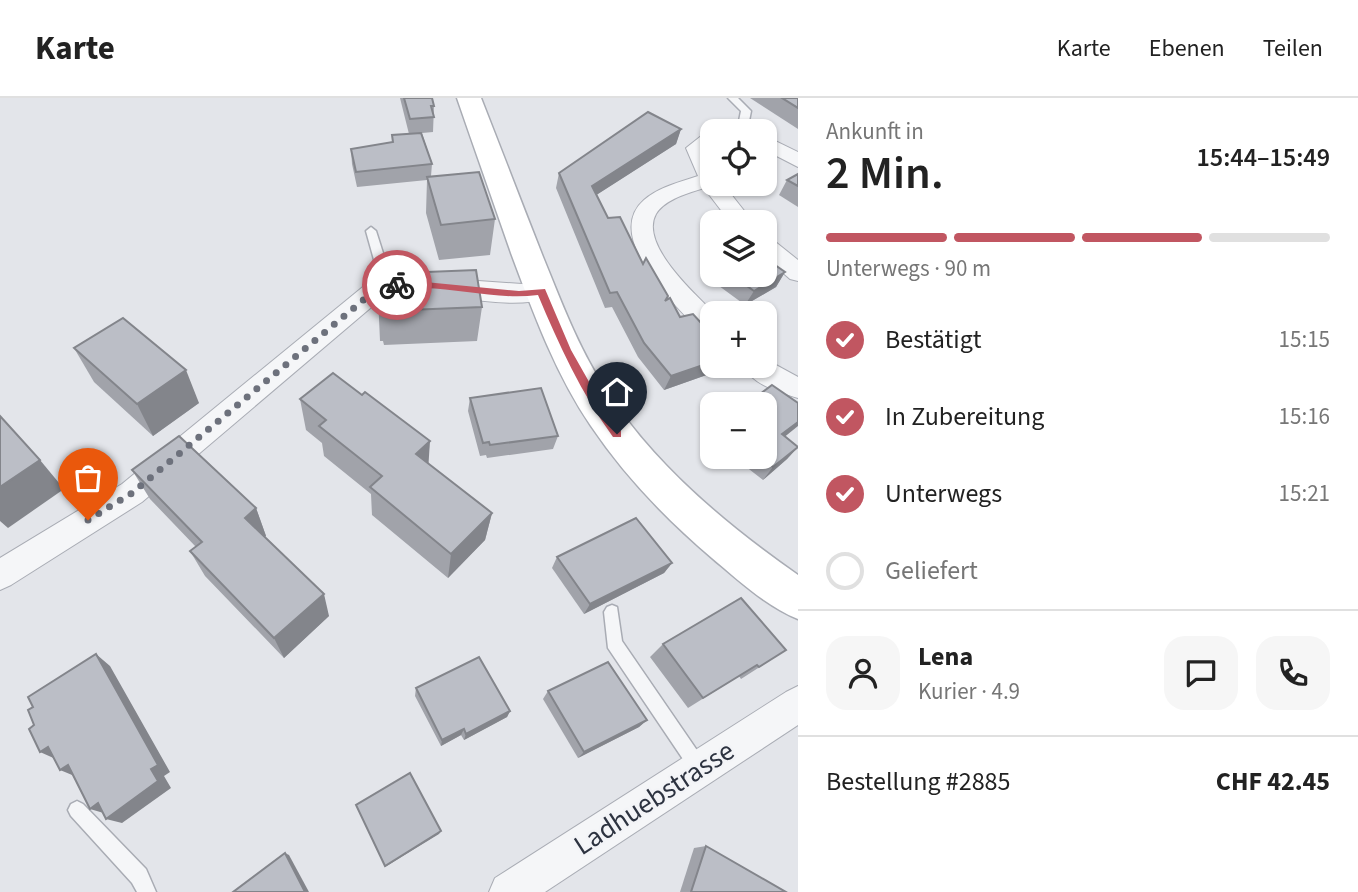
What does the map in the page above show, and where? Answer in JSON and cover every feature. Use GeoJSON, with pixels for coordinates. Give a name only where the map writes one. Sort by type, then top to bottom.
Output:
{"type":"FeatureCollection","features":[{"type":"Feature","properties":{"kind":"main road"},"geometry":{"type":"LineString","coordinates":[[469,98],[541,292],[572,361],[601,412],[633,456],[699,522],[750,566],[798,599]]}},
{"type":"Feature","properties":{"kind":"street"},"geometry":{"type":"LineString","coordinates":[[777,149],[798,161]]}},
{"type":"Feature","properties":{"kind":"street"},"geometry":{"type":"LineString","coordinates":[[700,186],[653,204],[644,213],[641,232],[650,256],[700,314]]}},
{"type":"Feature","properties":{"kind":"street"},"geometry":{"type":"LineString","coordinates":[[722,196],[733,210]]}},
{"type":"Feature","properties":{"kind":"street"},"geometry":{"type":"LineString","coordinates":[[777,255],[798,273]]}},
{"type":"Feature","properties":{"kind":"street"},"geometry":{"type":"LineString","coordinates":[[0,575],[132,493],[373,292],[396,285],[425,285],[519,294],[541,292]]}},
{"type":"Feature","properties":{"kind":"street"},"geometry":{"type":"LineString","coordinates":[[774,378],[798,388]]}},
{"type":"Feature","properties":{"kind":"street","name":"Ladhuebstrasse"},"geometry":{"type":"LineString","coordinates":[[509,892],[798,704]]}},
{"type":"Feature","properties":{"kind":"lane"},"geometry":{"type":"LineString","coordinates":[[733,98],[746,111],[744,119]]}},
{"type":"Feature","properties":{"kind":"lane"},"geometry":{"type":"LineString","coordinates":[[371,231],[384,274],[396,285]]}},
{"type":"Feature","properties":{"kind":"lane"},"geometry":{"type":"LineString","coordinates":[[612,612],[614,643],[700,769]]}},
{"type":"Feature","properties":{"kind":"lane"},"geometry":{"type":"LineString","coordinates":[[77,810],[139,876],[146,892]]}},
{"type":"Feature","properties":{"kind":"building"},"geometry":{"type":"Polygon","coordinates":[[[404,98],[432,98],[434,117],[410,119],[404,98]]]}},
{"type":"Feature","properties":{"kind":"building"},"geometry":{"type":"Polygon","coordinates":[[[782,98],[798,98],[798,108],[782,98]]]}},
{"type":"Feature","properties":{"kind":"building"},"geometry":{"type":"Polygon","coordinates":[[[648,112],[681,129],[592,186],[608,218],[620,217],[643,264],[646,258],[668,296],[665,301],[670,298],[680,317],[693,314],[700,322],[700,366],[671,376],[644,343],[617,292],[610,293],[559,173],[648,112]]]}},
{"type":"Feature","properties":{"kind":"building"},"geometry":{"type":"Polygon","coordinates":[[[421,133],[432,164],[356,172],[351,149],[393,142],[392,135],[421,133]]]}},
{"type":"Feature","properties":{"kind":"building"},"geometry":{"type":"Polygon","coordinates":[[[479,172],[495,219],[441,225],[427,177],[479,172]]]}},
{"type":"Feature","properties":{"kind":"building"},"geometry":{"type":"Polygon","coordinates":[[[798,174],[798,186],[787,180],[798,174]]]}},
{"type":"Feature","properties":{"kind":"building"},"geometry":{"type":"Polygon","coordinates":[[[777,266],[785,272],[777,277],[777,266]]]}},
{"type":"Feature","properties":{"kind":"building"},"geometry":{"type":"Polygon","coordinates":[[[476,270],[482,307],[383,311],[383,307],[379,307],[377,274],[476,270]]]}},
{"type":"Feature","properties":{"kind":"building"},"geometry":{"type":"Polygon","coordinates":[[[123,318],[186,370],[137,404],[74,348],[123,318]]]}},
{"type":"Feature","properties":{"kind":"building"},"geometry":{"type":"Polygon","coordinates":[[[333,373],[362,395],[365,392],[430,441],[416,454],[492,513],[451,554],[370,487],[382,476],[319,426],[326,420],[300,399],[333,373]]]}},
{"type":"Feature","properties":{"kind":"building"},"geometry":{"type":"Polygon","coordinates":[[[772,385],[798,403],[798,422],[782,434],[798,447],[777,464],[777,392],[763,392],[772,385]]]}},
{"type":"Feature","properties":{"kind":"building"},"geometry":{"type":"Polygon","coordinates":[[[541,388],[558,436],[490,445],[489,442],[483,443],[470,398],[541,388]]]}},
{"type":"Feature","properties":{"kind":"building"},"geometry":{"type":"Polygon","coordinates":[[[0,416],[40,460],[0,487],[0,416]]]}},
{"type":"Feature","properties":{"kind":"building"},"geometry":{"type":"Polygon","coordinates":[[[179,436],[256,508],[245,518],[324,594],[274,638],[190,551],[202,542],[132,470],[179,436]]]}},
{"type":"Feature","properties":{"kind":"building"},"geometry":{"type":"Polygon","coordinates":[[[636,518],[672,563],[590,604],[557,557],[636,518]]]}},
{"type":"Feature","properties":{"kind":"building"},"geometry":{"type":"Polygon","coordinates":[[[741,598],[786,650],[703,698],[663,644],[741,598]]]}},
{"type":"Feature","properties":{"kind":"building"},"geometry":{"type":"Polygon","coordinates":[[[96,654],[158,765],[151,769],[158,781],[106,819],[98,803],[90,809],[68,765],[60,770],[48,747],[40,752],[29,729],[34,725],[28,710],[33,707],[28,697],[96,654]]]}},
{"type":"Feature","properties":{"kind":"building"},"geometry":{"type":"Polygon","coordinates":[[[479,657],[510,711],[466,734],[464,729],[442,740],[416,688],[479,657]]]}},
{"type":"Feature","properties":{"kind":"building"},"geometry":{"type":"Polygon","coordinates":[[[608,662],[647,720],[584,752],[548,691],[608,662]]]}},
{"type":"Feature","properties":{"kind":"building"},"geometry":{"type":"Polygon","coordinates":[[[410,773],[441,831],[385,866],[356,805],[410,773]]]}},
{"type":"Feature","properties":{"kind":"building"},"geometry":{"type":"Polygon","coordinates":[[[706,846],[786,892],[691,892],[706,846]]]}},
{"type":"Feature","properties":{"kind":"building"},"geometry":{"type":"Polygon","coordinates":[[[285,853],[305,892],[233,892],[285,853]]]}},
{"type":"Feature","properties":{"kind":"way so far"},"geometry":{"type":"LineString","coordinates":[[88,520],[132,493],[204,436],[373,292],[397,285]]}},
{"type":"Feature","properties":{"kind":"route"},"geometry":{"type":"LineString","coordinates":[[397,285],[519,294],[541,292],[566,351],[601,412],[617,434]]}}]}
